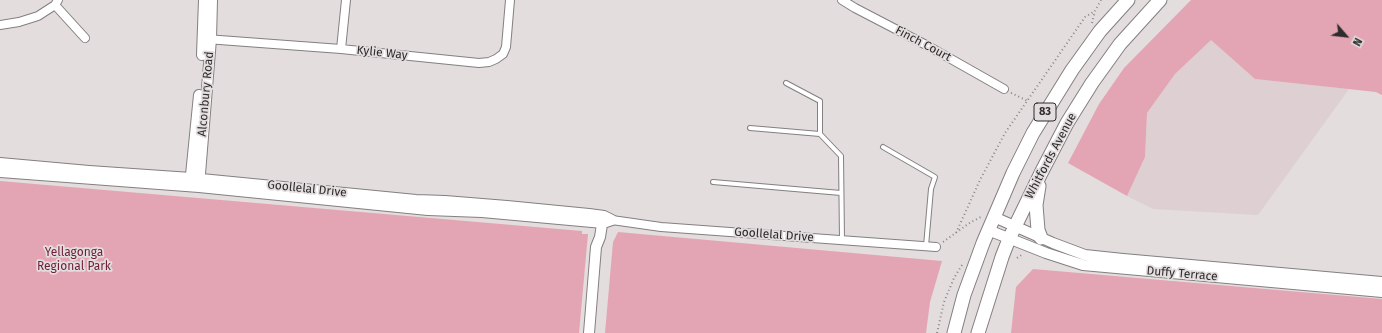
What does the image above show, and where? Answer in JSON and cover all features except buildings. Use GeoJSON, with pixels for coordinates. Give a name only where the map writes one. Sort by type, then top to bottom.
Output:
{"type":"FeatureCollection","features":[{"type":"Feature","properties":{"kind":"main road","name":"Whitfords Avenue"},"geometry":{"type":"LineString","coordinates":[[954,333],[988,217],[1013,173],[1033,133],[1072,70],[1100,31],[1128,0]]}},
{"type":"Feature","properties":{"kind":"main road","name":"Whitfords Avenue"},"geometry":{"type":"LineString","coordinates":[[978,333],[1009,239],[1067,123],[1092,83],[1120,44],[1160,0]]}},
{"type":"Feature","properties":{"kind":"main road"},"geometry":{"type":"LineString","coordinates":[[1041,173],[1036,205],[1038,230],[1041,238]]}},
{"type":"Feature","properties":{"kind":"street","name":"Alconbury Road"},"geometry":{"type":"LineString","coordinates":[[204,0],[207,39]]}},
{"type":"Feature","properties":{"kind":"street","name":"Alconbury Road"},"geometry":{"type":"LineString","coordinates":[[195,183],[207,39],[212,0]]}},
{"type":"Feature","properties":{"kind":"street"},"geometry":{"type":"LineString","coordinates":[[341,49],[346,0]]}},
{"type":"Feature","properties":{"kind":"street","name":"Kylie Way"},"geometry":{"type":"LineString","coordinates":[[207,39],[341,49],[479,64],[496,60],[503,54],[506,47],[510,0]]}},
{"type":"Feature","properties":{"kind":"street","name":"Finch Court"},"geometry":{"type":"LineString","coordinates":[[842,0],[928,46],[1004,90]]}},
{"type":"Feature","properties":{"kind":"street"},"geometry":{"type":"LineString","coordinates":[[0,25],[19,22],[38,16],[57,2],[85,38]]}},
{"type":"Feature","properties":{"kind":"street","name":"Goollelal Drive"},"geometry":{"type":"LineString","coordinates":[[0,163],[195,183]]}},
{"type":"Feature","properties":{"kind":"street","name":"Goollelal Drive"},"geometry":{"type":"LineString","coordinates":[[0,172],[195,183],[507,206],[661,227],[936,247]]}},
{"type":"Feature","properties":{"kind":"street","name":"Duffy Terrace"},"geometry":{"type":"LineString","coordinates":[[988,217],[1015,226],[1076,252],[1093,256],[1382,282]]}},
{"type":"Feature","properties":{"kind":"street"},"geometry":{"type":"LineString","coordinates":[[589,333],[596,247],[600,237],[602,219]]}},
{"type":"Feature","properties":{"kind":"street","name":"Duffy Terrace"},"geometry":{"type":"LineString","coordinates":[[984,227],[1009,239],[1067,261],[1083,265],[1382,292]]}},
{"type":"Feature","properties":{"kind":"lane"},"geometry":{"type":"LineString","coordinates":[[786,83],[820,101],[820,134]]}},
{"type":"Feature","properties":{"kind":"lane"},"geometry":{"type":"LineString","coordinates":[[750,128],[820,134],[841,156],[842,240]]}},
{"type":"Feature","properties":{"kind":"lane"},"geometry":{"type":"LineString","coordinates":[[884,147],[935,177],[931,189],[926,246]]}},
{"type":"Feature","properties":{"kind":"lane"},"geometry":{"type":"LineString","coordinates":[[713,182],[841,193]]}},
{"type":"Feature","properties":{"kind":"path"},"geometry":{"type":"LineString","coordinates":[[956,233],[980,180],[1006,133],[1085,17],[1095,11]]}},
{"type":"Feature","properties":{"kind":"path"},"geometry":{"type":"LineString","coordinates":[[1004,90],[1028,101]]}},
{"type":"Feature","properties":{"kind":"path"},"geometry":{"type":"LineString","coordinates":[[984,227],[988,217]]}},
{"type":"Feature","properties":{"kind":"path"},"geometry":{"type":"LineString","coordinates":[[936,247],[971,222],[988,217]]}},
{"type":"Feature","properties":{"kind":"path"},"geometry":{"type":"LineString","coordinates":[[937,333],[945,300],[954,278],[964,261]]}},
{"type":"Feature","properties":{"kind":"shaded area"},"geometry":{"type":"Polygon","coordinates":[[[1211,39],[1255,79],[1349,89],[1258,215],[1153,209],[1127,196],[1145,157],[1147,113],[1175,74],[1211,39]]]}},
{"type":"Feature","properties":{"kind":"green space"},"geometry":{"type":"Polygon","coordinates":[[[1191,0],[1382,0],[1382,95],[1376,92],[1255,79],[1211,40],[1175,74],[1147,113],[1145,157],[1127,196],[1068,163],[1099,104],[1124,68],[1191,0]]]}},
{"type":"Feature","properties":{"kind":"green space","name":"Yellagonga Regional Park"},"geometry":{"type":"Polygon","coordinates":[[[0,181],[582,231],[582,234],[588,234],[579,333],[0,333],[0,181]]]}},
{"type":"Feature","properties":{"kind":"green space"},"geometry":{"type":"Polygon","coordinates":[[[618,232],[942,261],[930,302],[926,333],[605,333],[613,242],[618,232]]]}},
{"type":"Feature","properties":{"kind":"green space"},"geometry":{"type":"Polygon","coordinates":[[[1033,269],[1382,299],[1382,333],[1011,333],[1016,287],[1033,269]]]}}]}
